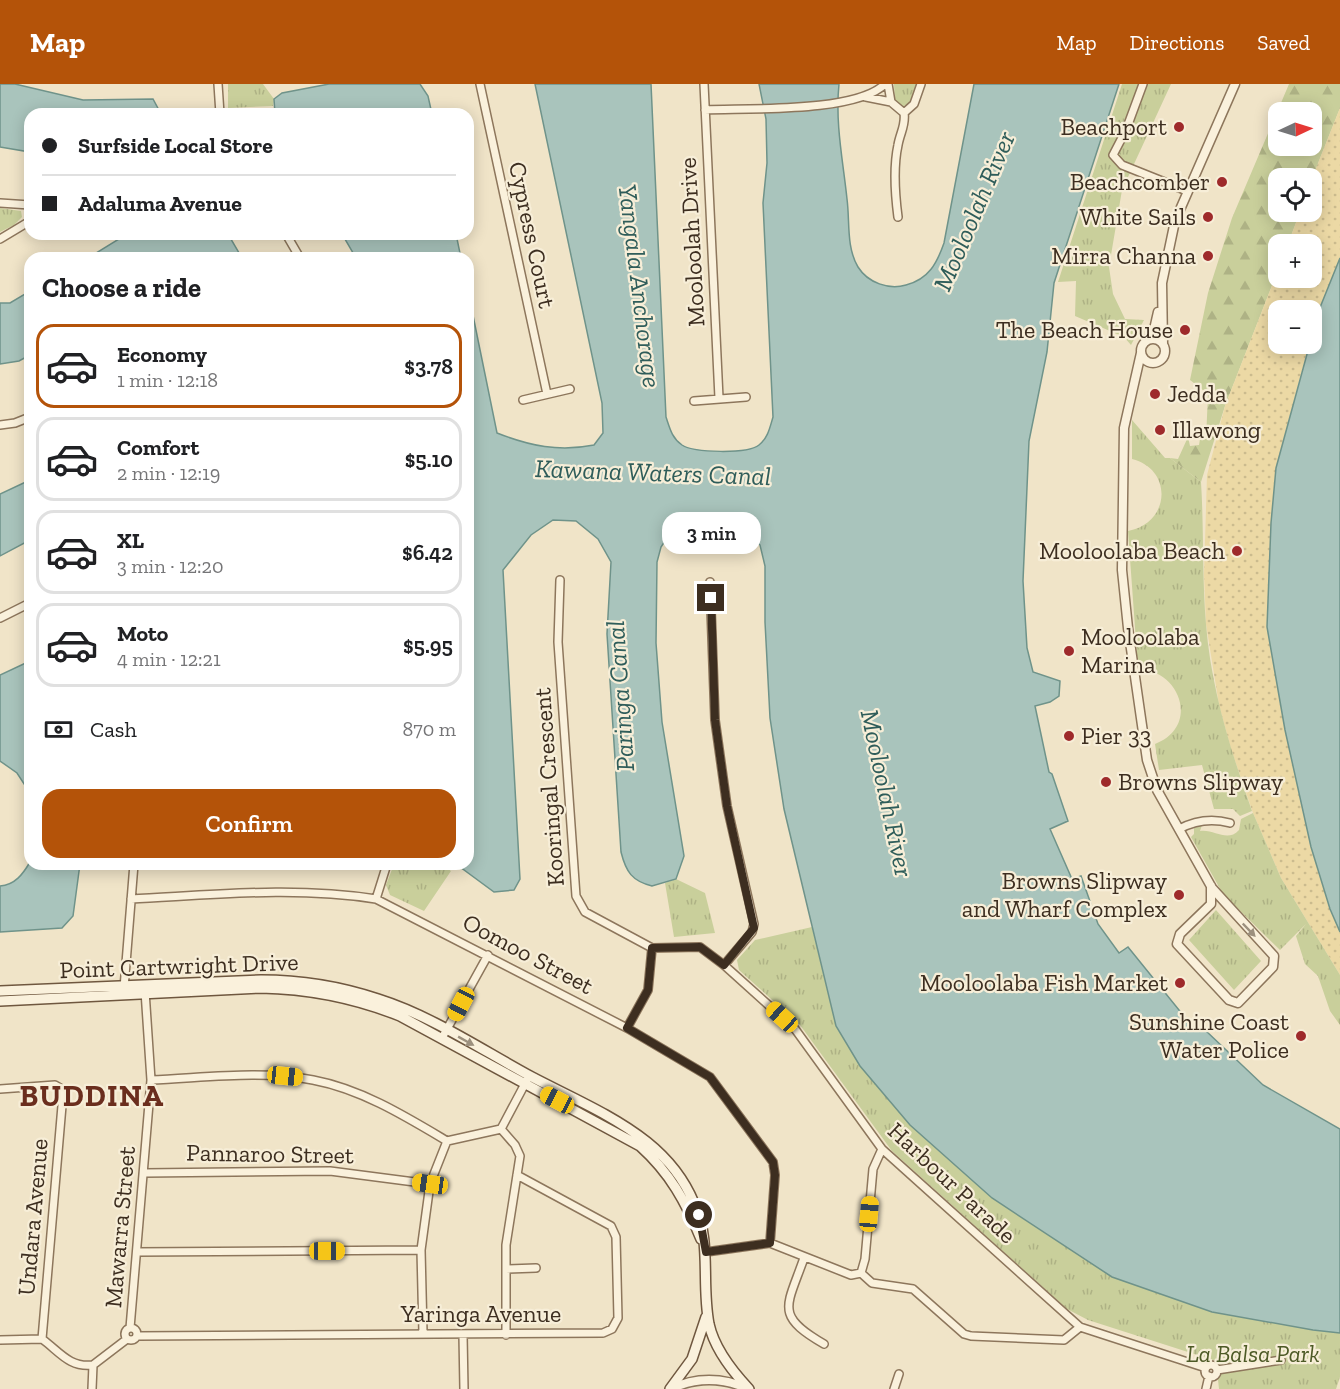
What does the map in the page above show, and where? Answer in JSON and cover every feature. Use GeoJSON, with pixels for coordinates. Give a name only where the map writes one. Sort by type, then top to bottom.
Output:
{"type":"FeatureCollection","features":[{"type":"Feature","properties":{"kind":"main road","name":"Point Cartwright Drive"},"geometry":{"type":"LineString","coordinates":[[0,992],[145,989],[261,980],[302,981],[378,999],[643,1143],[663,1157],[685,1184],[699,1215],[706,1252],[706,1320],[692,1359],[671,1389]]}},
{"type":"Feature","properties":{"kind":"main road","name":"Point Cartwright Drive"},"geometry":{"type":"LineString","coordinates":[[0,1001],[123,990]]}},
{"type":"Feature","properties":{"kind":"main road","name":"Point Cartwright Drive"},"geometry":{"type":"LineString","coordinates":[[707,1300],[712,1332],[733,1371],[749,1389]]}},
{"type":"Feature","properties":{"kind":"street"},"geometry":{"type":"LineString","coordinates":[[218,84],[220,108]]}},
{"type":"Feature","properties":{"kind":"street","name":"Cypress Court"},"geometry":{"type":"LineString","coordinates":[[480,84],[547,394]]}},
{"type":"Feature","properties":{"kind":"street","name":"Mooloolah Drive"},"geometry":{"type":"LineString","coordinates":[[704,84],[719,398]]}},
{"type":"Feature","properties":{"kind":"street"},"geometry":{"type":"LineString","coordinates":[[705,110],[843,103],[866,97],[886,84],[891,102]]}},
{"type":"Feature","properties":{"kind":"street"},"geometry":{"type":"LineString","coordinates":[[904,112],[914,104],[921,84]]}},
{"type":"Feature","properties":{"kind":"street"},"geometry":{"type":"LineString","coordinates":[[1143,84],[1126,130],[1113,154],[1122,165],[1187,191]]}},
{"type":"Feature","properties":{"kind":"street"},"geometry":{"type":"LineString","coordinates":[[1225,904],[1211,904],[1180,934],[1177,944],[1229,1000],[1237,1003],[1273,967],[1275,959],[1211,886],[1157,790],[1148,766],[1125,608],[1122,570],[1124,440],[1132,386],[1142,345],[1154,330],[1167,252],[1187,191],[1235,84]]}},
{"type":"Feature","properties":{"kind":"street"},"geometry":{"type":"LineString","coordinates":[[866,97],[891,102],[904,112],[906,121],[898,146],[895,189],[898,217]]}},
{"type":"Feature","properties":{"kind":"street"},"geometry":{"type":"LineString","coordinates":[[0,203],[24,206]]}},
{"type":"Feature","properties":{"kind":"street"},"geometry":{"type":"LineString","coordinates":[[0,239],[24,224]]}},
{"type":"Feature","properties":{"kind":"street"},"geometry":{"type":"LineString","coordinates":[[1132,386],[1141,370],[1163,357],[1161,294]]}},
{"type":"Feature","properties":{"kind":"street"},"geometry":{"type":"LineString","coordinates":[[1147,340],[1156,339],[1163,344]]}},
{"type":"Feature","properties":{"kind":"street"},"geometry":{"type":"LineString","coordinates":[[1141,353],[1143,359],[1152,363]]}},
{"type":"Feature","properties":{"kind":"street"},"geometry":{"type":"LineString","coordinates":[[523,399],[570,389]]}},
{"type":"Feature","properties":{"kind":"street"},"geometry":{"type":"LineString","coordinates":[[694,401],[746,397]]}},
{"type":"Feature","properties":{"kind":"street"},"geometry":{"type":"LineString","coordinates":[[0,424],[15,423],[24,419]]}},
{"type":"Feature","properties":{"kind":"street","name":"Kooringal Crescent"},"geometry":{"type":"LineString","coordinates":[[560,580],[558,642],[576,896],[585,912],[652,948]]}},
{"type":"Feature","properties":{"kind":"street"},"geometry":{"type":"LineString","coordinates":[[711,582],[717,731],[727,806],[754,924],[752,932],[724,965]]}},
{"type":"Feature","properties":{"kind":"street"},"geometry":{"type":"LineString","coordinates":[[0,618],[24,606]]}},
{"type":"Feature","properties":{"kind":"street"},"geometry":{"type":"LineString","coordinates":[[1179,828],[1194,822],[1212,820],[1230,823]]}},
{"type":"Feature","properties":{"kind":"street"},"geometry":{"type":"LineString","coordinates":[[123,990],[133,870]]}},
{"type":"Feature","properties":{"kind":"street"},"geometry":{"type":"LineString","coordinates":[[376,899],[385,870]]}},
{"type":"Feature","properties":{"kind":"street"},"geometry":{"type":"LineString","coordinates":[[1211,886],[1211,904]]}},
{"type":"Feature","properties":{"kind":"street","name":"Oomoo Street"},"geometry":{"type":"LineString","coordinates":[[131,899],[293,892],[332,892],[376,899],[627,1028],[710,1077],[770,1157],[775,1175],[770,1243]]}},
{"type":"Feature","properties":{"kind":"street","name":"Harbour Parade"},"geometry":{"type":"LineString","coordinates":[[652,948],[700,947],[724,965],[795,1029],[882,1149],[1080,1327],[1206,1368],[1213,1365],[1217,1370]]}},
{"type":"Feature","properties":{"kind":"street"},"geometry":{"type":"LineString","coordinates":[[627,1028],[648,990],[652,948]]}},
{"type":"Feature","properties":{"kind":"street"},"geometry":{"type":"LineString","coordinates":[[445,1034],[488,955]]}},
{"type":"Feature","properties":{"kind":"street","name":"Mawarra Street"},"geometry":{"type":"LineString","coordinates":[[130,1328],[145,1173],[151,1080],[145,989]]}},
{"type":"Feature","properties":{"kind":"street"},"geometry":{"type":"LineString","coordinates":[[151,1080],[252,1076],[312,1080],[333,1085],[394,1110],[447,1141],[501,1129],[528,1079]]}},
{"type":"Feature","properties":{"kind":"street","name":"Undara Avenue"},"geometry":{"type":"LineString","coordinates":[[0,1089],[55,1085],[63,1094],[42,1339]]}},
{"type":"Feature","properties":{"kind":"street"},"geometry":{"type":"LineString","coordinates":[[501,1129],[519,1150],[518,1175],[506,1245],[506,1335]]}},
{"type":"Feature","properties":{"kind":"street"},"geometry":{"type":"LineString","coordinates":[[423,1333],[421,1250],[430,1184],[447,1141]]}},
{"type":"Feature","properties":{"kind":"street"},"geometry":{"type":"LineString","coordinates":[[861,1273],[865,1259],[873,1168],[882,1149]]}},
{"type":"Feature","properties":{"kind":"street","name":"Pannaroo Street"},"geometry":{"type":"LineString","coordinates":[[145,1173],[330,1171],[430,1184]]}},
{"type":"Feature","properties":{"kind":"street","name":"Yaringa Avenue"},"geometry":{"type":"LineString","coordinates":[[138,1336],[423,1333],[506,1335],[603,1333],[612,1329],[618,1318],[616,1237],[611,1226],[518,1175]]}},
{"type":"Feature","properties":{"kind":"street"},"geometry":{"type":"LineString","coordinates":[[706,1252],[770,1243],[851,1275],[861,1273]]}},
{"type":"Feature","properties":{"kind":"street"},"geometry":{"type":"LineString","coordinates":[[137,1252],[421,1250]]}},
{"type":"Feature","properties":{"kind":"street"},"geometry":{"type":"LineString","coordinates":[[804,1258],[787,1310],[799,1330],[824,1344]]}},
{"type":"Feature","properties":{"kind":"street"},"geometry":{"type":"LineString","coordinates":[[506,1269],[536,1268]]}},
{"type":"Feature","properties":{"kind":"street"},"geometry":{"type":"LineString","coordinates":[[861,1273],[872,1283],[913,1289],[964,1334],[1057,1340],[1070,1337],[1080,1327]]}},
{"type":"Feature","properties":{"kind":"street"},"geometry":{"type":"LineString","coordinates":[[130,1328],[136,1330],[138,1336],[134,1340],[127,1339],[125,1334],[130,1328]]}},
{"type":"Feature","properties":{"kind":"street"},"geometry":{"type":"LineString","coordinates":[[463,1335],[464,1389]]}},
{"type":"Feature","properties":{"kind":"street"},"geometry":{"type":"LineString","coordinates":[[0,1340],[42,1339],[70,1362],[84,1366],[93,1365],[92,1389]]}},
{"type":"Feature","properties":{"kind":"street","name":"Mawarra Street"},"geometry":{"type":"LineString","coordinates":[[93,1365],[127,1339]]}},
{"type":"Feature","properties":{"kind":"street"},"geometry":{"type":"LineString","coordinates":[[1209,1376],[1215,1375],[1217,1370],[1281,1360]]}},
{"type":"Feature","properties":{"kind":"street"},"geometry":{"type":"LineString","coordinates":[[1206,1368],[1209,1376],[1206,1389]]}},
{"type":"Feature","properties":{"kind":"street"},"geometry":{"type":"LineString","coordinates":[[894,1389],[899,1374]]}},
{"type":"Feature","properties":{"kind":"street"},"geometry":{"type":"LineString","coordinates":[[671,1389],[686,1382],[716,1380],[749,1389]]}},
{"type":"Feature","properties":{"kind":"green space"},"geometry":{"type":"Polygon","coordinates":[[[228,84],[263,84],[274,99],[273,106],[228,108],[228,84]]]}},
{"type":"Feature","properties":{"kind":"green space"},"geometry":{"type":"Polygon","coordinates":[[[894,84],[917,84],[911,100],[902,107],[895,103],[894,84]]]}},
{"type":"Feature","properties":{"kind":"green space"},"geometry":{"type":"Polygon","coordinates":[[[1122,84],[1171,84],[1122,190],[1109,267],[1113,294],[1125,319],[1144,320],[1131,345],[1124,337],[1075,316],[1076,281],[1058,282],[1122,84]]]}},
{"type":"Feature","properties":{"kind":"green space"},"geometry":{"type":"Polygon","coordinates":[[[1289,84],[1340,84],[1340,108],[1322,153],[1322,102],[1281,102],[1289,84]]]}},
{"type":"Feature","properties":{"kind":"green space"},"geometry":{"type":"Polygon","coordinates":[[[1268,133],[1268,156],[1321,156],[1316,168],[1268,168],[1268,222],[1296,222],[1292,234],[1268,234],[1268,288],[1271,288],[1225,406],[1201,482],[1170,458],[1178,459],[1188,437],[1190,446],[1199,445],[1200,439],[1206,439],[1208,394],[1190,380],[1208,293],[1232,218],[1268,133]]]}},
{"type":"Feature","properties":{"kind":"green space"},"geometry":{"type":"Polygon","coordinates":[[[0,208],[21,211],[22,217],[14,225],[0,232],[0,208]]]}},
{"type":"Feature","properties":{"kind":"green space"},"geometry":{"type":"Polygon","coordinates":[[[1132,420],[1165,458],[1170,458],[1201,482],[1206,624],[1212,672],[1223,719],[1252,811],[1240,816],[1233,809],[1214,809],[1202,765],[1159,770],[1155,744],[1169,736],[1177,725],[1181,713],[1180,700],[1165,679],[1153,672],[1138,669],[1128,531],[1142,526],[1153,518],[1162,496],[1155,473],[1132,459],[1132,420]]]}},
{"type":"Feature","properties":{"kind":"green space"},"geometry":{"type":"Polygon","coordinates":[[[1253,813],[1281,878],[1340,975],[1340,1025],[1330,1011],[1318,976],[1305,964],[1296,936],[1306,924],[1280,950],[1223,894],[1191,837],[1194,834],[1194,828],[1202,825],[1200,831],[1225,836],[1234,834],[1239,830],[1241,819],[1253,813]]]}},
{"type":"Feature","properties":{"kind":"green space"},"geometry":{"type":"Polygon","coordinates":[[[392,870],[451,871],[424,911],[390,895],[386,885],[392,870]]]}},
{"type":"Feature","properties":{"kind":"green space"},"geometry":{"type":"Polygon","coordinates":[[[676,879],[705,893],[715,933],[674,937],[665,883],[676,879]]]}},
{"type":"Feature","properties":{"kind":"green space"},"geometry":{"type":"Polygon","coordinates":[[[1216,910],[1261,961],[1234,990],[1189,940],[1216,910]]]}},
{"type":"Feature","properties":{"kind":"green space","name":"La Balsa Park"},"geometry":{"type":"Polygon","coordinates":[[[812,927],[836,1026],[1212,1312],[1340,1333],[1340,1377],[1336,1389],[1219,1389],[1216,1361],[1088,1320],[1067,1309],[892,1151],[800,1025],[739,970],[737,960],[755,940],[812,927]]]}},
{"type":"Feature","properties":{"kind":"sand","name":"Mooloolaba Beach"},"geometry":{"type":"Polygon","coordinates":[[[1340,108],[1340,258],[1322,306],[1322,300],[1268,300],[1268,354],[1306,354],[1276,468],[1271,523],[1267,627],[1285,730],[1311,847],[1330,909],[1340,932],[1340,975],[1281,878],[1253,813],[1231,749],[1219,705],[1206,624],[1204,574],[1207,475],[1225,406],[1271,288],[1322,288],[1322,234],[1292,234],[1296,222],[1322,222],[1322,168],[1316,168],[1340,108]]]}},
{"type":"Feature","properties":{"kind":"water"},"geometry":{"type":"Polygon","coordinates":[[[0,84],[15,84],[83,100],[153,99],[158,108],[24,108],[24,151],[0,147],[0,84]]]}},
{"type":"Feature","properties":{"kind":"water"},"geometry":{"type":"Polygon","coordinates":[[[329,84],[420,84],[428,96],[431,108],[275,108],[274,99],[282,93],[329,84]]]}},
{"type":"Feature","properties":{"kind":"water"},"geometry":{"type":"Polygon","coordinates":[[[535,84],[651,84],[666,417],[674,436],[682,445],[698,450],[721,451],[744,450],[759,445],[767,436],[773,417],[763,203],[767,163],[766,119],[759,84],[839,84],[839,128],[849,234],[854,259],[867,277],[879,284],[893,287],[921,279],[935,263],[944,243],[974,84],[1119,84],[1054,283],[1047,352],[1029,441],[1023,581],[1027,648],[1033,672],[1060,681],[1059,696],[1050,702],[1035,706],[1049,772],[1052,774],[1068,821],[1050,829],[1072,879],[1081,876],[1098,924],[1119,953],[1128,947],[1196,1031],[1205,1030],[1263,1085],[1340,1129],[1340,1333],[1212,1312],[1112,1277],[992,1198],[910,1125],[860,1066],[836,1026],[784,809],[770,718],[765,622],[765,566],[760,545],[744,528],[714,521],[684,524],[670,533],[661,547],[657,562],[656,643],[662,722],[684,856],[676,879],[652,886],[645,884],[631,875],[623,859],[607,634],[611,562],[598,539],[576,521],[553,520],[531,535],[503,570],[520,879],[514,890],[494,892],[464,870],[474,870],[474,320],[497,433],[533,444],[557,448],[594,445],[603,433],[602,403],[535,84]]]}},
{"type":"Feature","properties":{"kind":"water"},"geometry":{"type":"Polygon","coordinates":[[[117,240],[232,240],[238,252],[98,252],[117,240]]]}},
{"type":"Feature","properties":{"kind":"water"},"geometry":{"type":"Polygon","coordinates":[[[346,240],[457,240],[460,252],[352,252],[346,240]]]}},
{"type":"Feature","properties":{"kind":"water"},"geometry":{"type":"Polygon","coordinates":[[[1340,258],[1340,932],[1330,909],[1311,847],[1285,730],[1267,627],[1271,523],[1276,468],[1307,354],[1322,354],[1322,303],[1340,258]]]}},
{"type":"Feature","properties":{"kind":"water"},"geometry":{"type":"Polygon","coordinates":[[[24,295],[24,358],[0,364],[0,303],[10,303],[24,295]]]}},
{"type":"Feature","properties":{"kind":"water"},"geometry":{"type":"Polygon","coordinates":[[[24,483],[24,543],[0,556],[0,494],[24,483]]]}},
{"type":"Feature","properties":{"kind":"water"},"geometry":{"type":"Polygon","coordinates":[[[24,664],[24,784],[17,773],[0,761],[0,675],[24,664]]]}},
{"type":"Feature","properties":{"kind":"water"},"geometry":{"type":"Polygon","coordinates":[[[79,870],[73,916],[62,928],[0,932],[0,886],[10,884],[24,871],[79,870]]]}},
{"type":"Feature","properties":{"kind":"place","name":"Beachport"},"geometry":{"type":"Point","coordinates":[1179,127]}},
{"type":"Feature","properties":{"kind":"place","name":"Beachcomber"},"geometry":{"type":"Point","coordinates":[1222,182]}},
{"type":"Feature","properties":{"kind":"place","name":"White Sails"},"geometry":{"type":"Point","coordinates":[1208,217]}},
{"type":"Feature","properties":{"kind":"place","name":"Mirra Channa"},"geometry":{"type":"Point","coordinates":[1208,256]}},
{"type":"Feature","properties":{"kind":"place","name":"The Beach House"},"geometry":{"type":"Point","coordinates":[1185,330]}},
{"type":"Feature","properties":{"kind":"place","name":"Jedda"},"geometry":{"type":"Point","coordinates":[1155,394]}},
{"type":"Feature","properties":{"kind":"place","name":"Illawong"},"geometry":{"type":"Point","coordinates":[1160,430]}},
{"type":"Feature","properties":{"kind":"place","name":"Mooloolaba Beach"},"geometry":{"type":"Point","coordinates":[1237,551]}},
{"type":"Feature","properties":{"kind":"place","name":"Mooloolaba Marina"},"geometry":{"type":"Point","coordinates":[1069,651]}},
{"type":"Feature","properties":{"kind":"place","name":"Pier 33"},"geometry":{"type":"Point","coordinates":[1069,736]}},
{"type":"Feature","properties":{"kind":"place","name":"Browns Slipway"},"geometry":{"type":"Point","coordinates":[1106,782]}},
{"type":"Feature","properties":{"kind":"place","name":"Browns Slipway and Wharf Complex"},"geometry":{"type":"Point","coordinates":[1179,895]}},
{"type":"Feature","properties":{"kind":"place","name":"Mooloolaba Fish Market"},"geometry":{"type":"Point","coordinates":[1180,983]}},
{"type":"Feature","properties":{"kind":"place","name":"Sunshine Coast Water Police"},"geometry":{"type":"Point","coordinates":[1301,1036]}},
{"type":"Feature","properties":{"kind":"district","name":"BUDDINA"},"geometry":{"type":"Point","coordinates":[92,1096]}},
{"type":"Feature","properties":{"kind":"route"},"geometry":{"type":"LineString","coordinates":[[699,1215],[705,1234],[706,1252],[770,1243],[775,1175],[773,1162],[710,1077],[627,1028],[648,990],[652,948],[700,947],[724,965],[754,928],[727,806],[715,720],[711,598]]}},
{"type":"Feature","properties":{"kind":"water label","name":"Mooloolah River"},"geometry":{"type":"Point","coordinates":[974,211]}},
{"type":"Feature","properties":{"kind":"water label","name":"Yangala Anchorage"},"geometry":{"type":"Point","coordinates":[640,286]}},
{"type":"Feature","properties":{"kind":"water label","name":"Kawana Waters Canal"},"geometry":{"type":"Point","coordinates":[653,472]}},
{"type":"Feature","properties":{"kind":"water label","name":"Paringa Canal"},"geometry":{"type":"Point","coordinates":[620,696]}},
{"type":"Feature","properties":{"kind":"water label","name":"Mooloolah River"},"geometry":{"type":"Point","coordinates":[887,793]}}]}
